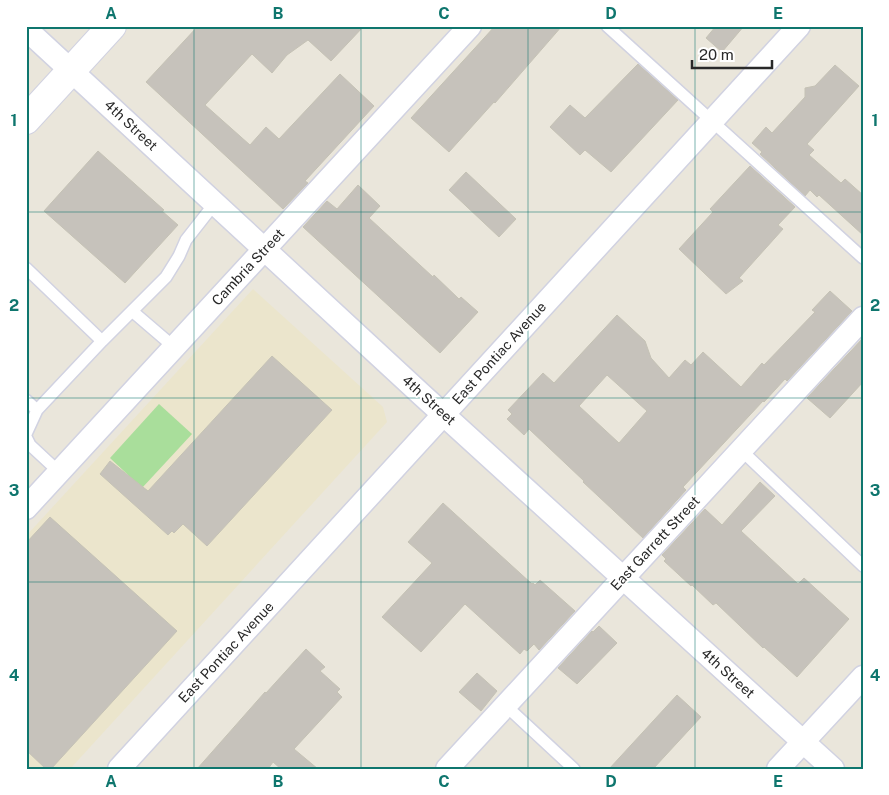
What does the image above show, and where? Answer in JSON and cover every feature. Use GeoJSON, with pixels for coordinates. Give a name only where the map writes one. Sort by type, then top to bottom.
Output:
{"type":"FeatureCollection","features":[{"type":"Feature","properties":{"kind":"main road"},"geometry":{"type":"LineString","coordinates":[[26,120],[112,26]]}},
{"type":"Feature","properties":{"kind":"street","name":"Cambria Street"},"geometry":{"type":"LineString","coordinates":[[26,508],[470,26]]}},
{"type":"Feature","properties":{"kind":"street","name":"East Pontiac Avenue"},"geometry":{"type":"LineString","coordinates":[[119,769],[799,26]]}},
{"type":"Feature","properties":{"kind":"street","name":"4th Street"},"geometry":{"type":"LineString","coordinates":[[26,29],[833,769]]}},
{"type":"Feature","properties":{"kind":"street","name":"East Garrett Street"},"geometry":{"type":"LineString","coordinates":[[447,769],[863,318]]}},
{"type":"Feature","properties":{"kind":"street"},"geometry":{"type":"LineString","coordinates":[[778,769],[863,676]]}},
{"type":"Feature","properties":{"kind":"lane"},"geometry":{"type":"LineString","coordinates":[[607,26],[863,258]]}},
{"type":"Feature","properties":{"kind":"lane"},"geometry":{"type":"LineString","coordinates":[[59,472],[30,445],[26,435],[37,410],[166,277],[186,240],[215,203]]}},
{"type":"Feature","properties":{"kind":"lane"},"geometry":{"type":"LineString","coordinates":[[26,268],[102,341]]}},
{"type":"Feature","properties":{"kind":"lane"},"geometry":{"type":"LineString","coordinates":[[132,311],[174,347]]}},
{"type":"Feature","properties":{"kind":"lane"},"geometry":{"type":"LineString","coordinates":[[26,400],[37,410]]}},
{"type":"Feature","properties":{"kind":"lane"},"geometry":{"type":"LineString","coordinates":[[741,450],[863,566]]}},
{"type":"Feature","properties":{"kind":"lane"},"geometry":{"type":"LineString","coordinates":[[505,705],[574,769]]}},
{"type":"Feature","properties":{"kind":"shaded area"},"geometry":{"type":"Polygon","coordinates":[[[253,289],[383,407],[387,422],[70,769],[26,769],[26,536],[253,289]]]}},
{"type":"Feature","properties":{"kind":"green space"},"geometry":{"type":"Polygon","coordinates":[[[159,404],[192,434],[142,488],[110,458],[159,404]]]}},
{"type":"Feature","properties":{"kind":"building"},"geometry":{"type":"Polygon","coordinates":[[[198,26],[364,26],[331,61],[308,40],[287,55],[272,73],[252,54],[205,105],[250,145],[266,127],[279,139],[340,74],[374,106],[305,181],[308,183],[283,209],[146,82],[198,26]]]}},
{"type":"Feature","properties":{"kind":"building"},"geometry":{"type":"Polygon","coordinates":[[[495,26],[562,26],[495,103],[449,152],[411,118],[495,26]]]}},
{"type":"Feature","properties":{"kind":"building"},"geometry":{"type":"Polygon","coordinates":[[[716,26],[744,26],[722,52],[706,38],[716,26]]]}},
{"type":"Feature","properties":{"kind":"building"},"geometry":{"type":"Polygon","coordinates":[[[638,64],[678,100],[611,172],[585,150],[580,155],[550,127],[570,105],[585,118],[638,64]]]}},
{"type":"Feature","properties":{"kind":"building"},"geometry":{"type":"Polygon","coordinates":[[[835,65],[859,86],[807,144],[814,150],[809,155],[841,183],[845,179],[863,195],[863,235],[819,195],[817,197],[810,190],[805,196],[760,154],[762,152],[752,143],[766,127],[772,133],[805,97],[805,88],[815,86],[835,65]]]}},
{"type":"Feature","properties":{"kind":"building"},"geometry":{"type":"Polygon","coordinates":[[[98,151],[164,210],[162,211],[178,225],[125,283],[44,211],[98,151]]]}},
{"type":"Feature","properties":{"kind":"building"},"geometry":{"type":"Polygon","coordinates":[[[750,166],[795,207],[778,225],[783,229],[739,278],[743,281],[726,294],[679,249],[713,212],[710,209],[750,166]]]}},
{"type":"Feature","properties":{"kind":"building"},"geometry":{"type":"Polygon","coordinates":[[[466,172],[516,219],[499,237],[449,190],[466,172]]]}},
{"type":"Feature","properties":{"kind":"building"},"geometry":{"type":"Polygon","coordinates":[[[358,185],[380,206],[369,218],[433,277],[434,275],[459,299],[461,297],[478,312],[440,353],[303,227],[327,201],[337,209],[358,185]]]}},
{"type":"Feature","properties":{"kind":"building"},"geometry":{"type":"Polygon","coordinates":[[[830,291],[852,311],[787,381],[785,379],[763,401],[683,487],[686,490],[643,538],[529,429],[524,435],[507,419],[512,414],[508,410],[543,373],[554,383],[617,315],[645,341],[651,358],[669,378],[685,360],[691,365],[703,352],[741,387],[762,363],[764,365],[815,312],[812,310],[830,291]],[[607,375],[579,406],[619,443],[647,411],[607,375]]]}},
{"type":"Feature","properties":{"kind":"building"},"geometry":{"type":"Polygon","coordinates":[[[863,338],[863,382],[830,418],[807,398],[863,338]]]}},
{"type":"Feature","properties":{"kind":"building"},"geometry":{"type":"Polygon","coordinates":[[[272,356],[332,410],[207,546],[183,524],[174,533],[172,531],[168,535],[100,474],[110,461],[148,491],[272,356]]]}},
{"type":"Feature","properties":{"kind":"building"},"geometry":{"type":"Polygon","coordinates":[[[760,482],[775,496],[741,531],[798,584],[804,578],[849,619],[797,677],[763,648],[716,603],[713,605],[691,586],[664,561],[666,559],[662,555],[705,509],[722,525],[760,482]]]}},
{"type":"Feature","properties":{"kind":"building"},"geometry":{"type":"Polygon","coordinates":[[[443,503],[532,584],[535,585],[540,580],[575,611],[539,650],[534,644],[527,651],[524,649],[520,654],[465,604],[421,652],[382,617],[432,563],[408,542],[443,503]]]}},
{"type":"Feature","properties":{"kind":"building"},"geometry":{"type":"Polygon","coordinates":[[[50,517],[177,631],[51,769],[46,769],[26,750],[26,543],[50,517]]]}},
{"type":"Feature","properties":{"kind":"building"},"geometry":{"type":"Polygon","coordinates":[[[599,626],[617,643],[577,684],[558,668],[592,631],[599,626]]]}},
{"type":"Feature","properties":{"kind":"building"},"geometry":{"type":"Polygon","coordinates":[[[306,649],[325,667],[320,671],[340,689],[337,692],[342,697],[294,749],[318,769],[281,769],[273,762],[268,769],[197,769],[265,692],[306,649]]]}},
{"type":"Feature","properties":{"kind":"building"},"geometry":{"type":"Polygon","coordinates":[[[477,673],[497,691],[481,711],[459,692],[477,673]]]}},
{"type":"Feature","properties":{"kind":"building"},"geometry":{"type":"Polygon","coordinates":[[[677,695],[701,717],[653,769],[609,769],[677,695]]]}}]}
